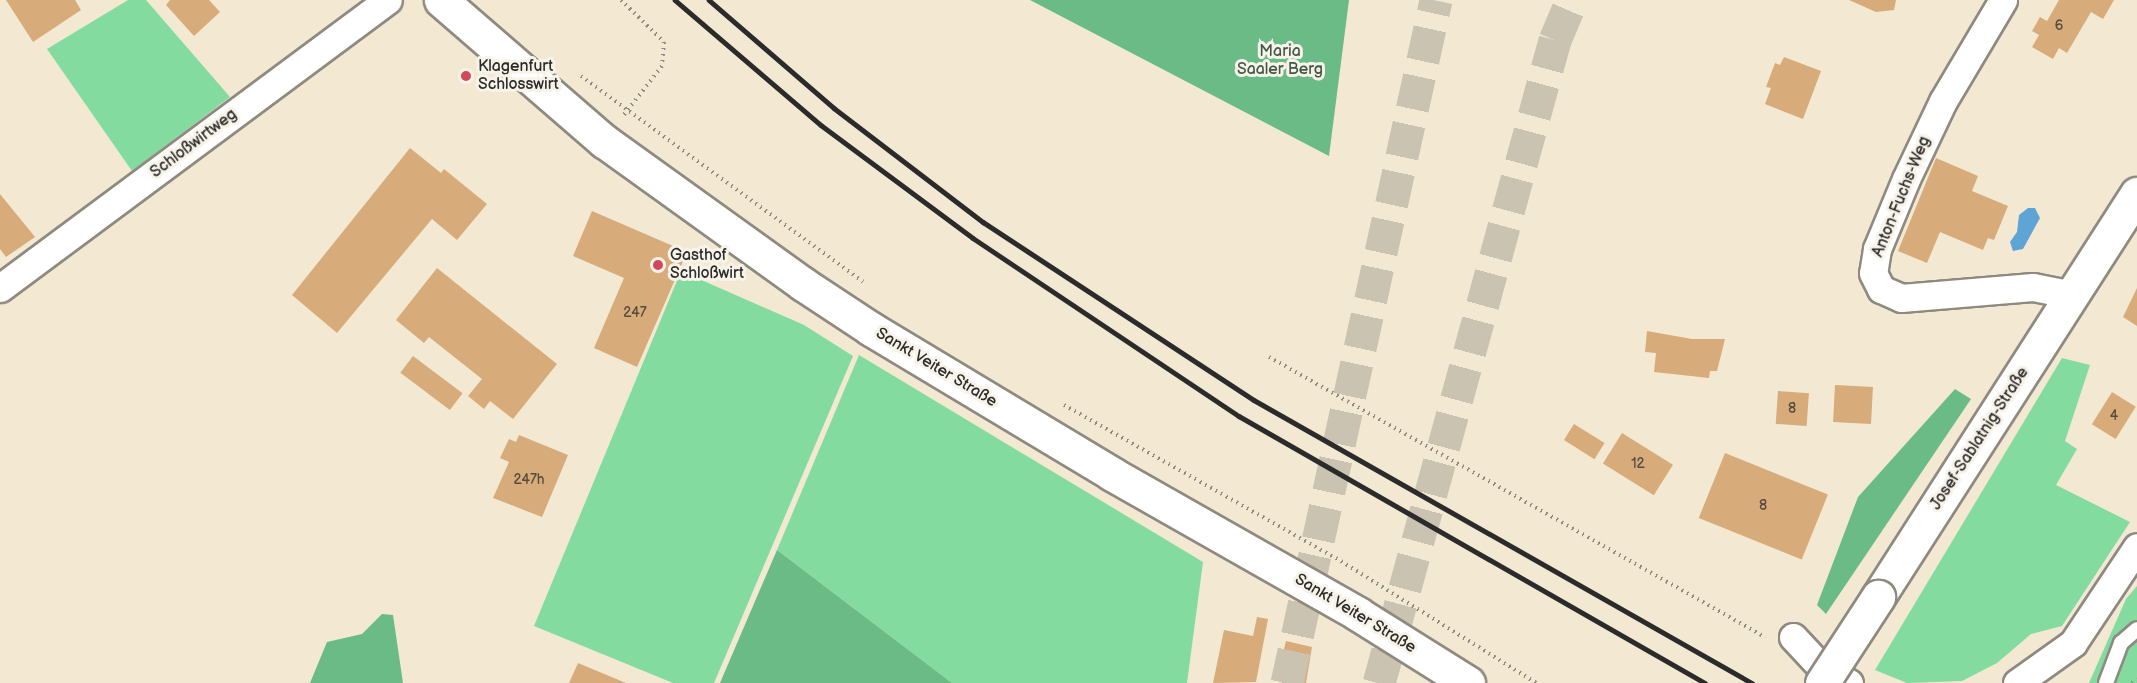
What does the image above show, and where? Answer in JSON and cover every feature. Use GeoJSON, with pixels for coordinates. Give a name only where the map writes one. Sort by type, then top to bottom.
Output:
{"type":"FeatureCollection","features":[{"type":"Feature","properties":{"kind":"main road","name":"Sankt Veiter Straße"},"geometry":{"type":"LineString","coordinates":[[441,0],[604,141],[707,217],[871,329],[1359,614],[1468,683]]}},
{"type":"Feature","properties":{"kind":"main road","name":"Josef-Sablatnig-Straße"},"geometry":{"type":"LineString","coordinates":[[1822,683],[2137,194]]}},
{"type":"Feature","properties":{"kind":"street","name":"Schloßwirtweg"},"geometry":{"type":"LineString","coordinates":[[0,288],[388,0]]}},
{"type":"Feature","properties":{"kind":"street","name":"Anton-Fuchs-Weg"},"geometry":{"type":"LineString","coordinates":[[2003,0],[1943,101],[1906,179],[1877,249],[1874,273],[1881,289],[1901,298],[2033,287],[2073,295]]}},
{"type":"Feature","properties":{"kind":"street"},"geometry":{"type":"LineString","coordinates":[[2017,683],[2073,643],[2137,547]]}},
{"type":"Feature","properties":{"kind":"street"},"geometry":{"type":"LineString","coordinates":[[1793,637],[1819,665],[1849,683]]}},
{"type":"Feature","properties":{"kind":"lane"},"geometry":{"type":"LineString","coordinates":[[2106,683],[2121,643],[2137,628]]}},
{"type":"Feature","properties":{"kind":"path"},"geometry":{"type":"LineString","coordinates":[[604,141],[662,66],[664,42],[621,0]]}},
{"type":"Feature","properties":{"kind":"path"},"geometry":{"type":"LineString","coordinates":[[579,74],[870,287]]}},
{"type":"Feature","properties":{"kind":"path"},"geometry":{"type":"LineString","coordinates":[[1269,357],[1775,643],[1793,637]]}},
{"type":"Feature","properties":{"kind":"path"},"geometry":{"type":"LineString","coordinates":[[1061,403],[1336,558],[1536,683]]}},
{"type":"Feature","properties":{"kind":"path"},"geometry":{"type":"LineString","coordinates":[[2132,683],[2137,680]]}},
{"type":"Feature","properties":{"kind":"green space"},"geometry":{"type":"Polygon","coordinates":[[[128,0],[146,0],[230,97],[132,171],[47,49],[128,0]]]}},
{"type":"Feature","properties":{"kind":"green space","name":"Maria Saaler Berg"},"geometry":{"type":"Polygon","coordinates":[[[1030,0],[1349,0],[1329,156],[1030,0]]]}},
{"type":"Feature","properties":{"kind":"green space"},"geometry":{"type":"Polygon","coordinates":[[[681,271],[804,325],[853,356],[714,683],[673,683],[534,626],[681,271]]]}},
{"type":"Feature","properties":{"kind":"green space"},"geometry":{"type":"Polygon","coordinates":[[[859,355],[1203,562],[1187,683],[952,683],[777,550],[859,355]]]}},
{"type":"Feature","properties":{"kind":"green space"},"geometry":{"type":"Polygon","coordinates":[[[2062,358],[2090,365],[2065,441],[2077,449],[2056,485],[2130,522],[2062,626],[2031,634],[1997,663],[1962,681],[1907,683],[1875,670],[2062,358]]]}},
{"type":"Feature","properties":{"kind":"green space"},"geometry":{"type":"Polygon","coordinates":[[[1955,389],[1971,399],[1826,614],[1817,605],[1858,497],[1955,389]]]}},
{"type":"Feature","properties":{"kind":"green space"},"geometry":{"type":"Polygon","coordinates":[[[777,550],[952,683],[720,683],[777,550]]]}},
{"type":"Feature","properties":{"kind":"green space"},"geometry":{"type":"Polygon","coordinates":[[[2137,586],[2137,683],[2089,683],[2126,599],[2137,586]]]}},
{"type":"Feature","properties":{"kind":"green space"},"geometry":{"type":"Polygon","coordinates":[[[382,614],[393,615],[403,683],[310,683],[327,642],[362,634],[382,614]]]}},
{"type":"Feature","properties":{"kind":"water"},"geometry":{"type":"Polygon","coordinates":[[[2028,208],[2035,208],[2040,218],[2023,249],[2013,251],[2010,242],[2017,232],[2019,215],[2028,208]]]}},
{"type":"Feature","properties":{"kind":"building"},"geometry":{"type":"Polygon","coordinates":[[[6,0],[75,0],[81,10],[33,42],[6,0]]]}},
{"type":"Feature","properties":{"kind":"building"},"geometry":{"type":"Polygon","coordinates":[[[170,0],[209,0],[220,12],[194,36],[166,5],[170,0]]]}},
{"type":"Feature","properties":{"kind":"building"},"geometry":{"type":"Polygon","coordinates":[[[1849,0],[1896,0],[1894,10],[1876,12],[1849,0]]]}},
{"type":"Feature","properties":{"kind":"building"},"geometry":{"type":"Polygon","coordinates":[[[2059,0],[2114,0],[2103,19],[2091,12],[2067,53],[2059,48],[2053,59],[2032,47],[2039,35],[2032,31],[2040,17],[2047,21],[2059,0]]]}},
{"type":"Feature","properties":{"kind":"building"},"geometry":{"type":"Polygon","coordinates":[[[1784,57],[1821,71],[1803,119],[1765,104],[1771,88],[1766,87],[1775,63],[1780,65],[1784,57]]]}},
{"type":"Feature","properties":{"kind":"building"},"geometry":{"type":"Polygon","coordinates":[[[410,148],[441,173],[444,169],[487,204],[457,240],[432,219],[337,333],[292,295],[410,148]]]}},
{"type":"Feature","properties":{"kind":"building"},"geometry":{"type":"Polygon","coordinates":[[[1936,158],[1978,176],[1972,191],[2008,206],[1994,240],[1988,238],[1983,250],[1940,232],[1927,263],[1898,251],[1936,158]]]}},
{"type":"Feature","properties":{"kind":"building"},"geometry":{"type":"Polygon","coordinates":[[[0,194],[35,237],[6,257],[0,249],[0,194]]]}},
{"type":"Feature","properties":{"kind":"building"},"geometry":{"type":"Polygon","coordinates":[[[592,211],[687,252],[637,367],[594,348],[624,278],[573,256],[592,211]]]}},
{"type":"Feature","properties":{"kind":"building"},"geometry":{"type":"Polygon","coordinates":[[[437,268],[557,364],[513,419],[490,401],[484,409],[468,396],[482,379],[429,337],[424,343],[396,320],[437,268]]]}},
{"type":"Feature","properties":{"kind":"building"},"geometry":{"type":"Polygon","coordinates":[[[2137,288],[2137,326],[2123,317],[2137,288]]]}},
{"type":"Feature","properties":{"kind":"building"},"geometry":{"type":"Polygon","coordinates":[[[1647,331],[1692,339],[1725,339],[1717,371],[1710,371],[1709,378],[1654,372],[1656,353],[1645,352],[1647,331]]]}},
{"type":"Feature","properties":{"kind":"building"},"geometry":{"type":"Polygon","coordinates":[[[413,356],[463,393],[450,410],[400,373],[413,356]]]}},
{"type":"Feature","properties":{"kind":"building"},"geometry":{"type":"Polygon","coordinates":[[[1835,385],[1873,387],[1871,424],[1833,422],[1835,385]]]}},
{"type":"Feature","properties":{"kind":"building"},"geometry":{"type":"Polygon","coordinates":[[[1778,391],[1809,393],[1807,426],[1776,424],[1778,391]]]}},
{"type":"Feature","properties":{"kind":"building"},"geometry":{"type":"Polygon","coordinates":[[[2112,392],[2136,407],[2116,439],[2092,424],[2112,392]]]}},
{"type":"Feature","properties":{"kind":"building"},"geometry":{"type":"Polygon","coordinates":[[[1574,424],[1605,443],[1594,459],[1564,440],[1574,424]]]}},
{"type":"Feature","properties":{"kind":"building"},"geometry":{"type":"Polygon","coordinates":[[[1622,433],[1673,465],[1654,495],[1603,464],[1622,433]]]}},
{"type":"Feature","properties":{"kind":"building"},"geometry":{"type":"Polygon","coordinates":[[[519,435],[568,455],[542,517],[493,498],[509,462],[500,458],[509,439],[516,442],[519,435]]]}},
{"type":"Feature","properties":{"kind":"building"},"geometry":{"type":"Polygon","coordinates":[[[1725,453],[1828,495],[1802,559],[1699,518],[1725,453]]]}},
{"type":"Feature","properties":{"kind":"building"},"geometry":{"type":"Polygon","coordinates":[[[1257,617],[1268,619],[1256,682],[1213,683],[1224,630],[1253,636],[1257,617]]]}},
{"type":"Feature","properties":{"kind":"building"},"geometry":{"type":"Polygon","coordinates":[[[1286,641],[1312,647],[1306,683],[1282,683],[1278,673],[1286,641]]]}},
{"type":"Feature","properties":{"kind":"building"},"geometry":{"type":"Polygon","coordinates":[[[578,663],[626,683],[569,683],[578,663]]]}},
{"type":"Feature","properties":{"kind":"tunnel"},"geometry":{"type":"LineString","coordinates":[[1287,683],[1436,0]]}},
{"type":"Feature","properties":{"kind":"tunnel"},"geometry":{"type":"LineString","coordinates":[[1379,683],[1555,40],[1572,0]]}},
{"type":"Feature","properties":{"kind":"railway"},"geometry":{"type":"LineString","coordinates":[[675,0],[821,125],[973,238],[1239,416],[1705,683]]}},
{"type":"Feature","properties":{"kind":"railway"},"geometry":{"type":"LineString","coordinates":[[709,0],[834,108],[983,222],[1254,400],[1752,683]]}},
{"type":"Feature","properties":{"kind":"place","name":"Klagenfurt Schlosswirt"},"geometry":{"type":"Point","coordinates":[466,76]}},
{"type":"Feature","properties":{"kind":"place","name":"Gasthof Schloßwirt"},"geometry":{"type":"Point","coordinates":[658,265]}}]}
